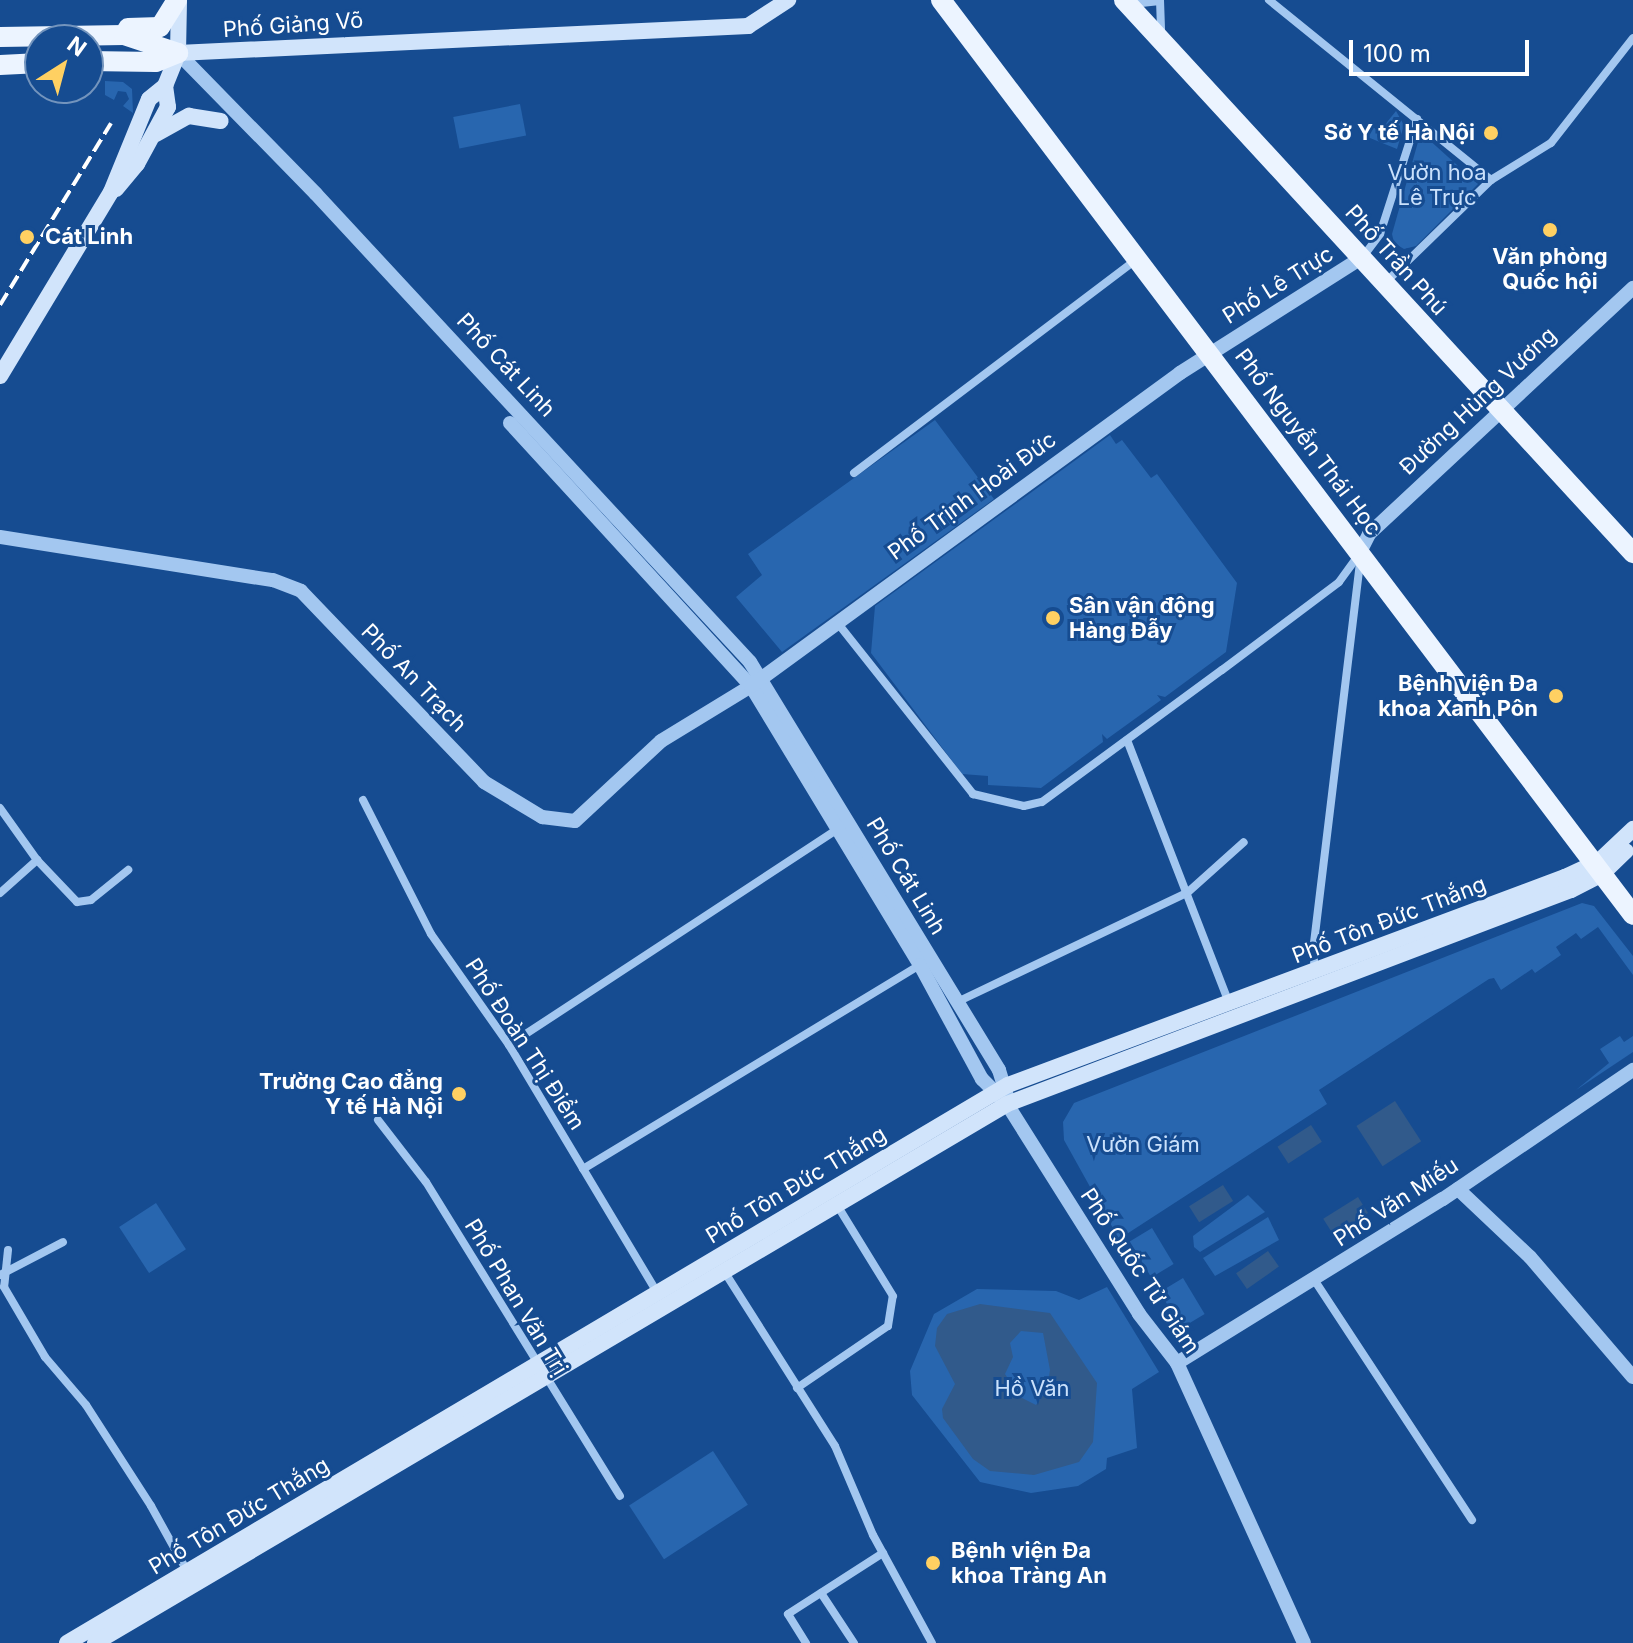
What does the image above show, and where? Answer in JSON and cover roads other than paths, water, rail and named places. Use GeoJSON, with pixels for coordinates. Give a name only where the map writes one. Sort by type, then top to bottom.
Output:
{"type":"FeatureCollection","features":[{"type":"Feature","properties":{"kind":"main road"},"geometry":{"type":"LineString","coordinates":[[106,35],[160,27],[178,0]]}},
{"type":"Feature","properties":{"kind":"main road"},"geometry":{"type":"LineString","coordinates":[[111,192],[122,185],[168,107],[167,83],[178,53],[178,0]]}},
{"type":"Feature","properties":{"kind":"main road","name":"Phố Nguyễn Thái Học"},"geometry":{"type":"LineString","coordinates":[[941,0],[1211,353],[1633,915]]}},
{"type":"Feature","properties":{"kind":"main road","name":"Phố Giảng Võ"},"geometry":{"type":"LineString","coordinates":[[104,62],[138,63],[178,53],[724,28],[754,25],[784,1]]}},
{"type":"Feature","properties":{"kind":"main road","name":"Phố Trần Phú"},"geometry":{"type":"LineString","coordinates":[[1126,2],[1633,553]]}},
{"type":"Feature","properties":{"kind":"main road","name":"Phố Giảng Võ"},"geometry":{"type":"LineString","coordinates":[[0,37],[106,35],[144,38],[178,53]]}},
{"type":"Feature","properties":{"kind":"main road"},"geometry":{"type":"LineString","coordinates":[[138,63],[167,83]]}},
{"type":"Feature","properties":{"kind":"main road"},"geometry":{"type":"LineString","coordinates":[[0,65],[24,64]]}},
{"type":"Feature","properties":{"kind":"main road"},"geometry":{"type":"LineString","coordinates":[[0,376],[111,192],[149,99],[167,83]]}},
{"type":"Feature","properties":{"kind":"main road"},"geometry":{"type":"LineString","coordinates":[[154,135],[189,116],[221,121]]}},
{"type":"Feature","properties":{"kind":"main road"},"geometry":{"type":"LineString","coordinates":[[1598,868],[1633,829]]}},
{"type":"Feature","properties":{"kind":"main road"},"geometry":{"type":"LineString","coordinates":[[1598,868],[1633,844]]}},
{"type":"Feature","properties":{"kind":"main road","name":"Phố Tôn Đức Thắng"},"geometry":{"type":"LineString","coordinates":[[661,1299],[723,1269],[791,1221],[836,1203],[1007,1104],[1598,868]]}},
{"type":"Feature","properties":{"kind":"main road","name":"Phố Tôn Đức Thắng"},"geometry":{"type":"LineString","coordinates":[[67,1643],[191,1577],[661,1299],[991,1094],[1229,1003],[1318,978]]}},
{"type":"Feature","properties":{"kind":"main road","name":"Phố Tôn Đức Thắng"},"geometry":{"type":"LineString","coordinates":[[95,1643],[191,1577]]}},
{"type":"Feature","properties":{"kind":"street"},"geometry":{"type":"LineString","coordinates":[[1269,0],[1491,180]]}},
{"type":"Feature","properties":{"kind":"street"},"geometry":{"type":"LineString","coordinates":[[1126,2],[1160,1],[1161,40]]}},
{"type":"Feature","properties":{"kind":"street"},"geometry":{"type":"LineString","coordinates":[[1385,283],[1491,180],[1551,143],[1633,38]]}},
{"type":"Feature","properties":{"kind":"street","name":"Phố Cát Linh"},"geometry":{"type":"LineString","coordinates":[[178,53],[756,681],[925,962],[991,1094],[1007,1104]]}},
{"type":"Feature","properties":{"kind":"street","name":"Phố Lê Trực"},"geometry":{"type":"LineString","coordinates":[[1211,353],[1361,258],[1380,234],[1417,119]]}},
{"type":"Feature","properties":{"kind":"street"},"geometry":{"type":"LineString","coordinates":[[854,473],[1138,258]]}},
{"type":"Feature","properties":{"kind":"street","name":"Đường Hùng Vương"},"geometry":{"type":"LineString","coordinates":[[1360,552],[1369,534],[1633,288]]}},
{"type":"Feature","properties":{"kind":"street","name":"Phố Trịnh Hoài Đức"},"geometry":{"type":"LineString","coordinates":[[756,681],[835,620],[1211,353]]}},
{"type":"Feature","properties":{"kind":"street","name":"Phố An Trạch"},"geometry":{"type":"LineString","coordinates":[[0,537],[273,580],[301,591],[484,782],[542,817],[575,821],[661,741],[756,681]]}},
{"type":"Feature","properties":{"kind":"street"},"geometry":{"type":"LineString","coordinates":[[835,620],[958,777],[989,801],[1024,806],[1042,802],[1339,582],[1360,552]]}},
{"type":"Feature","properties":{"kind":"street"},"geometry":{"type":"LineString","coordinates":[[1318,978],[1313,951],[1360,552]]}},
{"type":"Feature","properties":{"kind":"street"},"geometry":{"type":"LineString","coordinates":[[1127,740],[1229,1003]]}},
{"type":"Feature","properties":{"kind":"street","name":"Phố Đoàn Thị Điểm"},"geometry":{"type":"LineString","coordinates":[[363,800],[431,934],[509,1045],[661,1299]]}},
{"type":"Feature","properties":{"kind":"street"},"geometry":{"type":"LineString","coordinates":[[0,808],[37,860],[77,902],[91,900],[128,870]]}},
{"type":"Feature","properties":{"kind":"street"},"geometry":{"type":"LineString","coordinates":[[509,1045],[843,825]]}},
{"type":"Feature","properties":{"kind":"street"},"geometry":{"type":"LineString","coordinates":[[957,1002],[1187,893],[1244,842]]}},
{"type":"Feature","properties":{"kind":"street"},"geometry":{"type":"LineString","coordinates":[[0,893],[37,860]]}},
{"type":"Feature","properties":{"kind":"street","name":"Phố Cát Linh"},"geometry":{"type":"LineString","coordinates":[[925,962],[957,1002],[1008,1085]]}},
{"type":"Feature","properties":{"kind":"street"},"geometry":{"type":"LineString","coordinates":[[583,1169],[925,962]]}},
{"type":"Feature","properties":{"kind":"street","name":"Phố Văn Miếu"},"geometry":{"type":"LineString","coordinates":[[1177,1363],[1315,1281],[1458,1189],[1633,1070]]}},
{"type":"Feature","properties":{"kind":"street"},"geometry":{"type":"LineString","coordinates":[[1007,1104],[1008,1085]]}},
{"type":"Feature","properties":{"kind":"street","name":"Phố Quốc Tử Giám"},"geometry":{"type":"LineString","coordinates":[[1007,1104],[1139,1314],[1177,1363],[1304,1643]]}},
{"type":"Feature","properties":{"kind":"street","name":"Phố Phan Văn Trị"},"geometry":{"type":"LineString","coordinates":[[378,1120],[426,1182],[539,1371],[620,1496]]}},
{"type":"Feature","properties":{"kind":"street"},"geometry":{"type":"LineString","coordinates":[[1458,1189],[1530,1257],[1633,1377]]}},
{"type":"Feature","properties":{"kind":"street"},"geometry":{"type":"LineString","coordinates":[[797,1388],[888,1326],[893,1296],[836,1203]]}},
{"type":"Feature","properties":{"kind":"street"},"geometry":{"type":"LineString","coordinates":[[1,1275],[63,1242]]}},
{"type":"Feature","properties":{"kind":"street"},"geometry":{"type":"LineString","coordinates":[[8,1250],[1,1275],[45,1357],[86,1405],[191,1577]]}},
{"type":"Feature","properties":{"kind":"street"},"geometry":{"type":"LineString","coordinates":[[723,1269],[835,1446],[883,1553],[932,1643]]}},
{"type":"Feature","properties":{"kind":"street"},"geometry":{"type":"LineString","coordinates":[[1315,1281],[1472,1520]]}},
{"type":"Feature","properties":{"kind":"street"},"geometry":{"type":"LineString","coordinates":[[806,1643],[788,1614],[883,1553]]}},
{"type":"Feature","properties":{"kind":"street"},"geometry":{"type":"LineString","coordinates":[[821,1593],[854,1643]]}},
{"type":"Feature","properties":{"kind":"railway"},"geometry":{"type":"LineString","coordinates":[[0,305],[111,123]]}},
{"type":"Feature","properties":{"kind":"place","name":"Sở Y tế Hà Nội"},"geometry":{"type":"Point","coordinates":[1491,133]}},
{"type":"Feature","properties":{"kind":"place","name":"Văn phòng Quốc hội"},"geometry":{"type":"Point","coordinates":[1550,230]}},
{"type":"Feature","properties":{"kind":"place","name":"Cát Linh"},"geometry":{"type":"Point","coordinates":[27,237]}},
{"type":"Feature","properties":{"kind":"place","name":"Sân vận động Hàng Đẫy"},"geometry":{"type":"Point","coordinates":[1053,618]}},
{"type":"Feature","properties":{"kind":"place","name":"Bệnh viện Đa khoa Xanh Pôn"},"geometry":{"type":"Point","coordinates":[1556,696]}},
{"type":"Feature","properties":{"kind":"place","name":"Trường Cao đẳng Y tế Hà Nội"},"geometry":{"type":"Point","coordinates":[459,1094]}},
{"type":"Feature","properties":{"kind":"place","name":"Bệnh viện Đa khoa Tràng An"},"geometry":{"type":"Point","coordinates":[933,1563]}},
{"type":"Feature","properties":{"kind":"park label","name":"Vườn hoa Lê Trực"},"geometry":{"type":"Point","coordinates":[1437,184]}},
{"type":"Feature","properties":{"kind":"park label","name":"Vườn Giám"},"geometry":{"type":"Point","coordinates":[1143,1145]}},
{"type":"Feature","properties":{"kind":"park label","name":"Hồ Văn"},"geometry":{"type":"Point","coordinates":[1032,1389]}}]}
